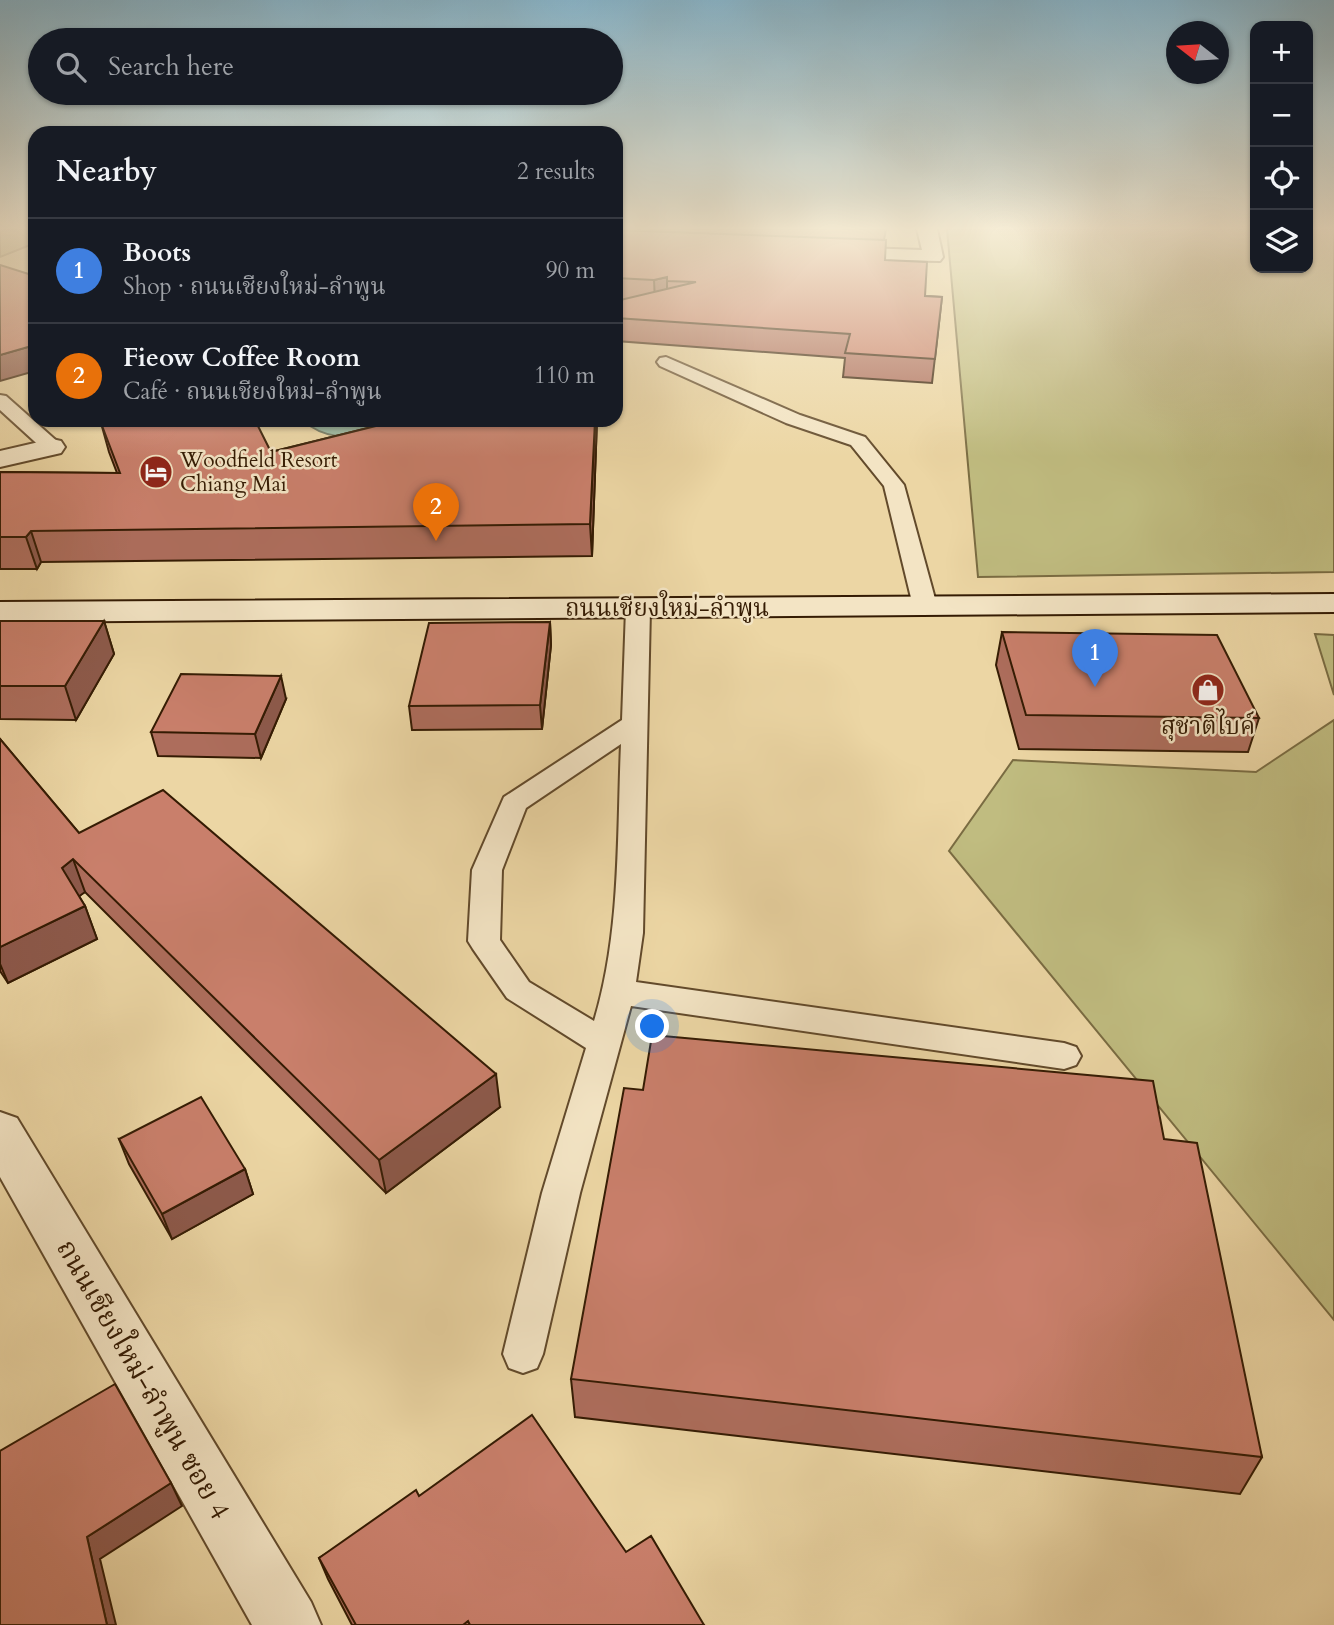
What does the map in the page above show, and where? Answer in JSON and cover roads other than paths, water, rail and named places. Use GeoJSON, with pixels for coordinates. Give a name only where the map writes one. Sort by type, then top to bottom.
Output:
{"type":"FeatureCollection","features":[{"type":"Feature","properties":{"kind":"main road"},"geometry":{"type":"LineString","coordinates":[[0,459],[52,447]]}},
{"type":"Feature","properties":{"kind":"main road","name":"ถนนเชียงใหม่-ลำพูน"},"geometry":{"type":"LineString","coordinates":[[0,612],[1334,603]]}},
{"type":"Feature","properties":{"kind":"main road","name":"ถนนเชียงใหม่-ลำพูน ซอย 4"},"geometry":{"type":"LineString","coordinates":[[0,1132],[288,1625]]}},
{"type":"Feature","properties":{"kind":"lane"},"geometry":{"type":"LineString","coordinates":[[666,362],[793,419],[858,442],[894,485],[925,606]]}},
{"type":"Feature","properties":{"kind":"lane"},"geometry":{"type":"LineString","coordinates":[[0,400],[28,425]]}},
{"type":"Feature","properties":{"kind":"lane"},"geometry":{"type":"LineString","coordinates":[[30,427],[52,447]]}},
{"type":"Feature","properties":{"kind":"lane"},"geometry":{"type":"LineString","coordinates":[[523,1354],[561,1193],[619,992],[628,933],[638,609]]}},
{"type":"Feature","properties":{"kind":"lane"},"geometry":{"type":"LineString","coordinates":[[604,1043],[519,990],[484,941],[487,870],[513,803],[634,723]]}},
{"type":"Feature","properties":{"kind":"lane"},"geometry":{"type":"LineString","coordinates":[[619,992],[1064,1056]]}},
{"type":"Feature","properties":{"kind":"place","name":"Woodfield Resort Chiang Mai"},"geometry":{"type":"Point","coordinates":[156,472]}},
{"type":"Feature","properties":{"kind":"place","name":"Fieow Coffee Room"},"geometry":{"type":"Point","coordinates":[436,541]}},
{"type":"Feature","properties":{"kind":"place","name":"Boots"},"geometry":{"type":"Point","coordinates":[1095,687]}},
{"type":"Feature","properties":{"kind":"place","name":"สุชาติไบค์"},"geometry":{"type":"Point","coordinates":[1208,690]}}]}
